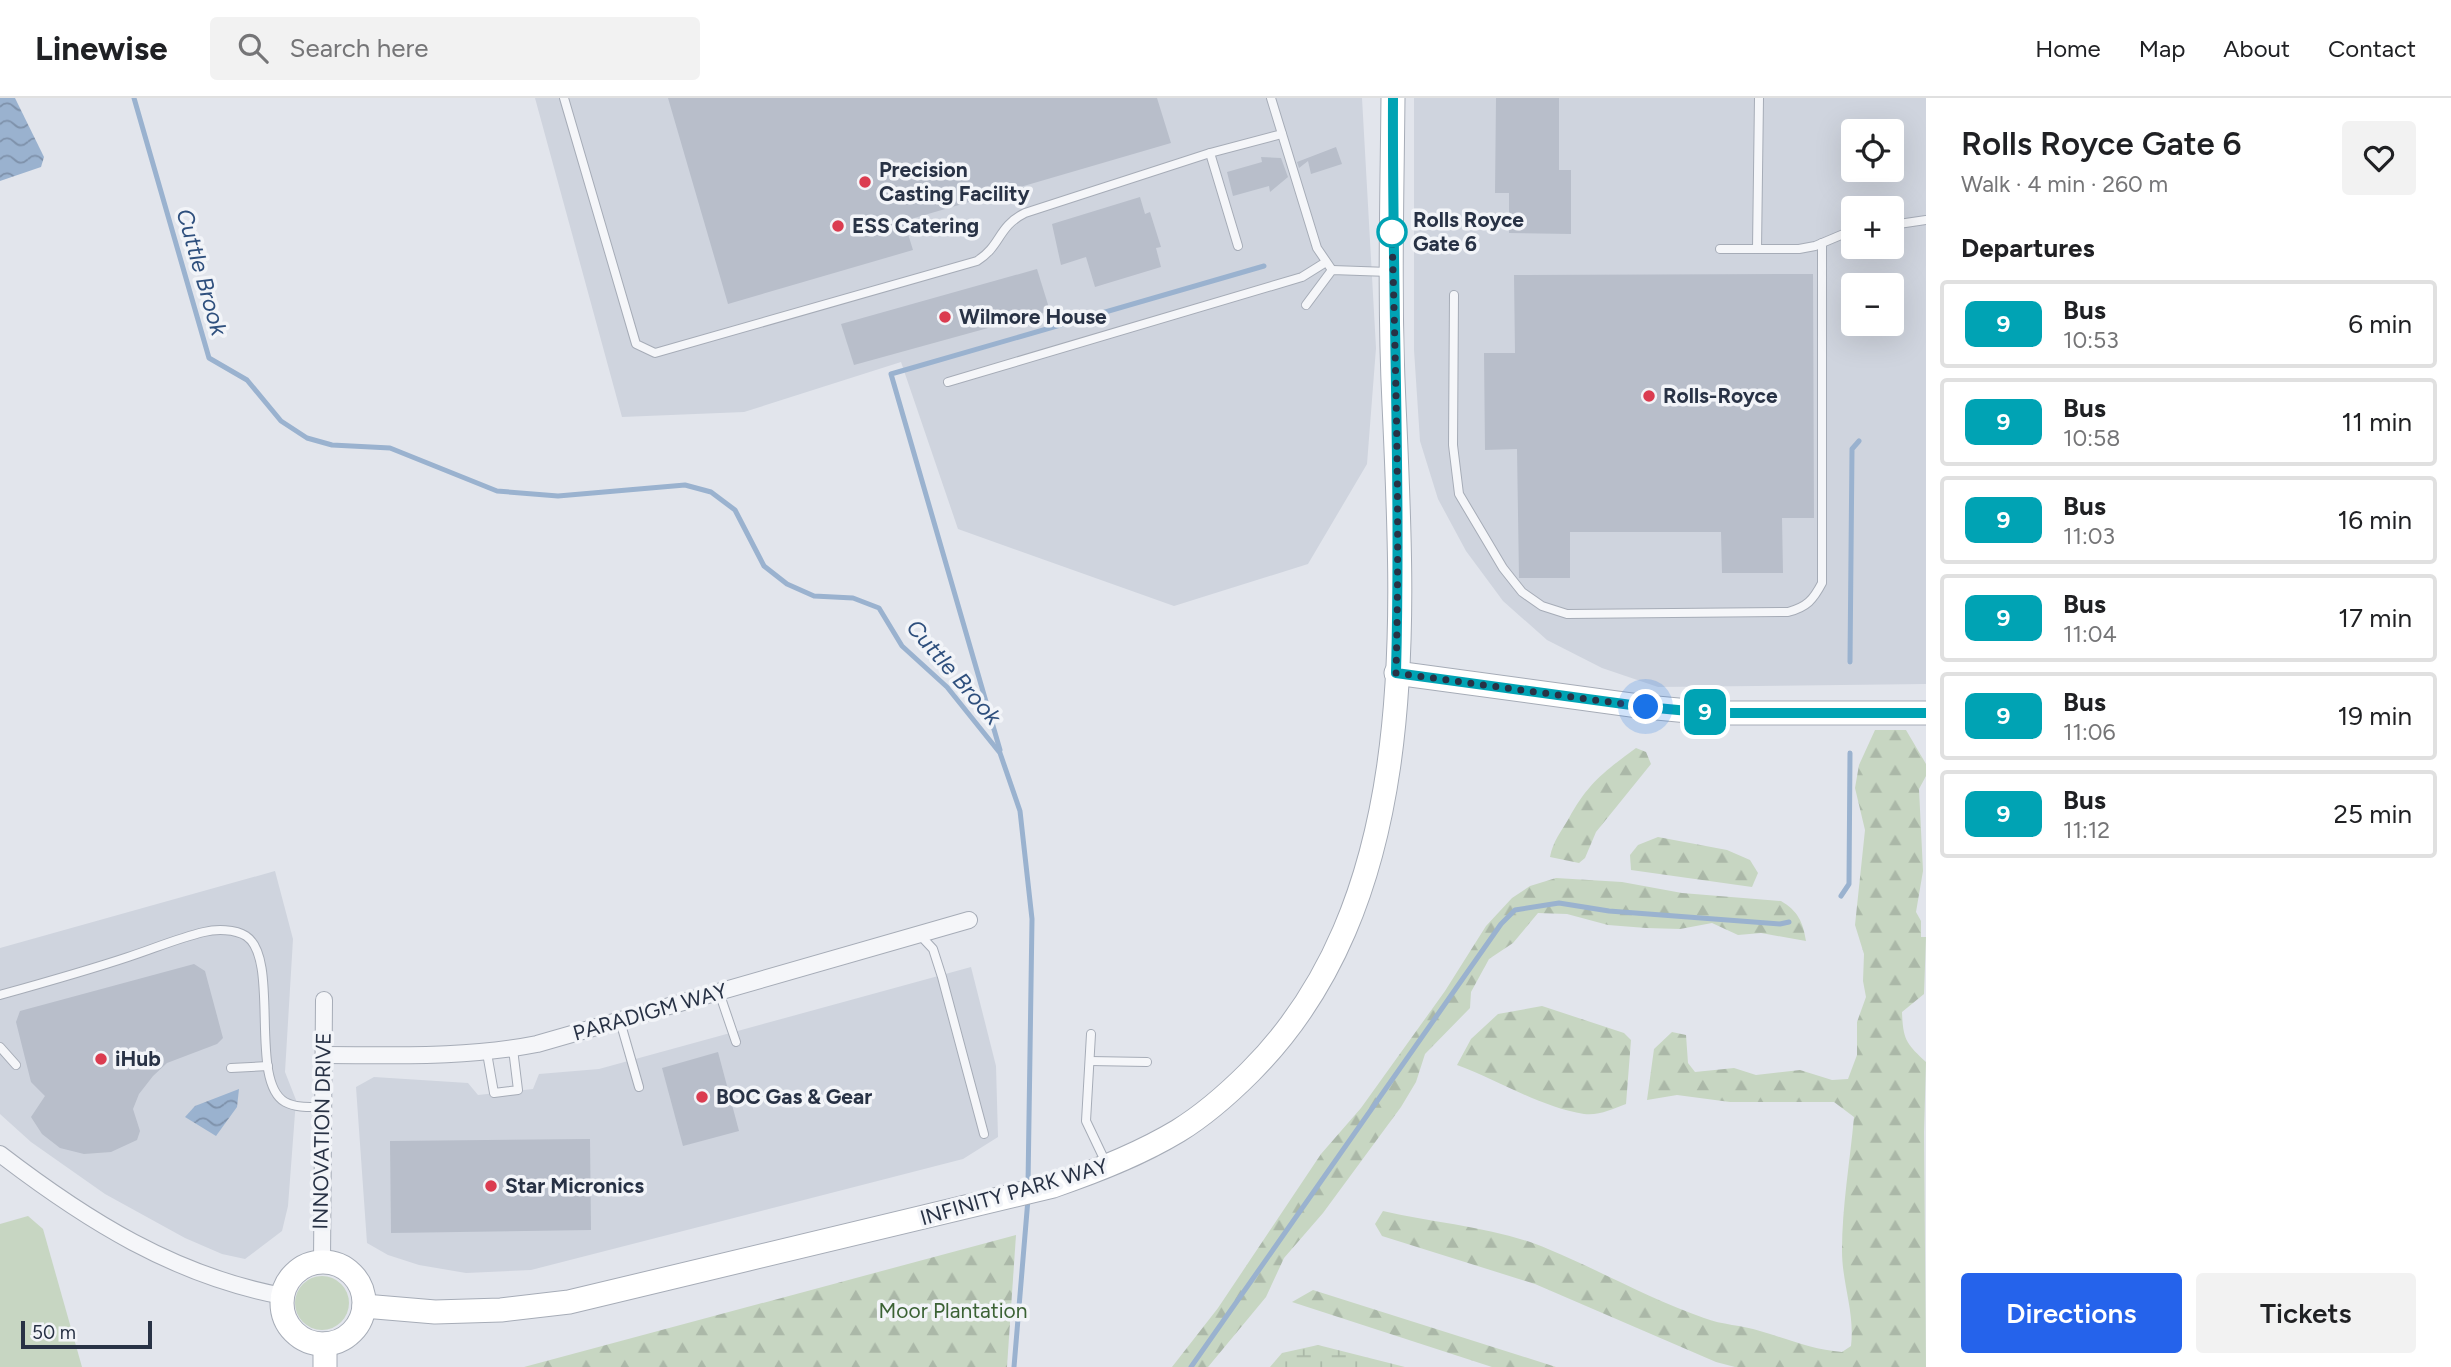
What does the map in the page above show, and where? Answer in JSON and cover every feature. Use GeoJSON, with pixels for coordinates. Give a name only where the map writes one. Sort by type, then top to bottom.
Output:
{"type":"FeatureCollection","features":[{"type":"Feature","properties":{"kind":"street","name":"INFINITY PARK WAY"},"geometry":{"type":"LineString","coordinates":[[364,1306],[435,1312],[569,1302],[1053,1186],[1108,1167],[1181,1129],[1233,1090],[1269,1053],[1319,987],[1351,922],[1367,873],[1385,784],[1396,673],[1399,462],[1394,404],[1393,98]]}},
{"type":"Feature","properties":{"kind":"street"},"geometry":{"type":"LineString","coordinates":[[1396,673],[1646,707],[1710,713],[1926,713]]}},
{"type":"Feature","properties":{"kind":"street","name":"PARADIGM WAY"},"geometry":{"type":"LineString","coordinates":[[324,1055],[487,1053],[513,1049],[620,1021],[969,920]]}},
{"type":"Feature","properties":{"kind":"street","name":"INNOVATION DRIVE"},"geometry":{"type":"LineString","coordinates":[[321,1262],[324,1000]]}},
{"type":"Feature","properties":{"kind":"street"},"geometry":{"type":"LineString","coordinates":[[0,1154],[89,1219],[139,1247],[197,1273],[283,1296]]}},
{"type":"Feature","properties":{"kind":"street"},"geometry":{"type":"LineString","coordinates":[[321,1262],[347,1270],[363,1292],[364,1306],[361,1320],[352,1333],[325,1356],[293,1330],[283,1311],[283,1296],[287,1283],[296,1272],[321,1262]]}},
{"type":"Feature","properties":{"kind":"lane"},"geometry":{"type":"LineString","coordinates":[[564,98],[636,344],[655,353],[977,261],[994,250],[1000,232],[1025,213],[1210,153],[1282,134]]}},
{"type":"Feature","properties":{"kind":"lane"},"geometry":{"type":"LineString","coordinates":[[1271,98],[1317,248],[1332,270]]}},
{"type":"Feature","properties":{"kind":"lane"},"geometry":{"type":"LineString","coordinates":[[1757,249],[1759,98]]}},
{"type":"Feature","properties":{"kind":"lane"},"geometry":{"type":"LineString","coordinates":[[1210,153],[1238,246]]}},
{"type":"Feature","properties":{"kind":"lane"},"geometry":{"type":"LineString","coordinates":[[1904,223],[1926,220]]}},
{"type":"Feature","properties":{"kind":"lane"},"geometry":{"type":"LineString","coordinates":[[1720,249],[1799,249],[1841,234]]}},
{"type":"Feature","properties":{"kind":"lane"},"geometry":{"type":"LineString","coordinates":[[1454,295],[1453,445],[1459,494],[1503,568],[1522,592],[1542,606],[1567,614],[1788,612],[1803,608],[1814,599],[1822,583],[1822,243]]}},
{"type":"Feature","properties":{"kind":"lane"},"geometry":{"type":"LineString","coordinates":[[948,382],[1303,277],[1326,262]]}},
{"type":"Feature","properties":{"kind":"lane"},"geometry":{"type":"LineString","coordinates":[[1332,270],[1392,272]]}},
{"type":"Feature","properties":{"kind":"lane"},"geometry":{"type":"LineString","coordinates":[[1306,305],[1332,270]]}},
{"type":"Feature","properties":{"kind":"lane"},"geometry":{"type":"LineString","coordinates":[[0,995],[70,976],[206,932],[232,930],[245,936],[256,946],[261,970],[268,1066],[274,1090],[284,1101],[301,1106],[322,1107]]}},
{"type":"Feature","properties":{"kind":"lane"},"geometry":{"type":"LineString","coordinates":[[919,934],[933,949],[984,1134]]}},
{"type":"Feature","properties":{"kind":"lane"},"geometry":{"type":"LineString","coordinates":[[719,992],[736,1042]]}},
{"type":"Feature","properties":{"kind":"lane"},"geometry":{"type":"LineString","coordinates":[[620,1021],[639,1087]]}},
{"type":"Feature","properties":{"kind":"lane"},"geometry":{"type":"LineString","coordinates":[[1091,1034],[1086,1121],[1108,1167]]}},
{"type":"Feature","properties":{"kind":"lane"},"geometry":{"type":"LineString","coordinates":[[0,1047],[16,1065]]}},
{"type":"Feature","properties":{"kind":"lane"},"geometry":{"type":"LineString","coordinates":[[487,1053],[494,1093],[518,1090],[513,1049]]}},
{"type":"Feature","properties":{"kind":"lane"},"geometry":{"type":"LineString","coordinates":[[1090,1061],[1147,1062]]}},
{"type":"Feature","properties":{"kind":"lane"},"geometry":{"type":"LineString","coordinates":[[231,1068],[268,1066]]}},
{"type":"Feature","properties":{"kind":"shaded area"},"geometry":{"type":"Polygon","coordinates":[[[535,98],[1362,98],[1376,348],[1367,464],[1308,564],[1174,606],[958,529],[901,362],[744,412],[622,417],[535,98]]]}},
{"type":"Feature","properties":{"kind":"shaded area","name":"Rolls-Royce"},"geometry":{"type":"Polygon","coordinates":[[[1414,98],[1926,98],[1926,684],[1658,687],[1602,668],[1547,640],[1503,601],[1466,551],[1438,499],[1420,441],[1414,350],[1414,98]]]}},
{"type":"Feature","properties":{"kind":"shaded area"},"geometry":{"type":"Polygon","coordinates":[[[275,871],[293,939],[285,1072],[296,1100],[288,1206],[282,1231],[245,1259],[222,1254],[185,1238],[105,1194],[31,1142],[0,1114],[0,948],[275,871]]]}},
{"type":"Feature","properties":{"kind":"shaded area"},"geometry":{"type":"Polygon","coordinates":[[[971,967],[996,1066],[998,1137],[963,1159],[531,1270],[466,1273],[419,1265],[388,1255],[367,1243],[356,1087],[374,1077],[468,1083],[478,1095],[533,1089],[539,1074],[599,1069],[971,967]]]}},
{"type":"Feature","properties":{"kind":"green space"},"geometry":{"type":"Polygon","coordinates":[[[1875,730],[1906,730],[1926,764],[1926,776],[1919,789],[1923,871],[1916,912],[1921,921],[1921,937],[1926,937],[1924,994],[1902,1012],[1907,1041],[1926,1062],[1926,1367],[1735,1367],[1716,1362],[1535,1284],[1382,1236],[1375,1224],[1383,1211],[1488,1231],[1548,1249],[1664,1302],[1711,1320],[1821,1349],[1842,1352],[1851,1346],[1842,1234],[1854,1117],[1834,1102],[1730,1102],[1677,1095],[1647,1100],[1654,1049],[1672,1032],[1686,1035],[1688,1063],[1695,1072],[1734,1068],[1756,1075],[1800,1070],[1832,1080],[1848,1079],[1857,1055],[1857,1022],[1866,997],[1863,981],[1864,954],[1855,925],[1865,830],[1855,788],[1859,765],[1875,730]]]}},
{"type":"Feature","properties":{"kind":"green space"},"geometry":{"type":"Polygon","coordinates":[[[1636,748],[1646,752],[1651,764],[1596,832],[1585,858],[1579,863],[1550,857],[1558,837],[1590,787],[1636,748]]]}},
{"type":"Feature","properties":{"kind":"green space"},"geometry":{"type":"Polygon","coordinates":[[[1658,837],[1727,850],[1750,860],[1758,873],[1752,887],[1631,870],[1630,855],[1638,845],[1658,837]]]}},
{"type":"Feature","properties":{"kind":"green space"},"geometry":{"type":"Polygon","coordinates":[[[1556,878],[1622,882],[1682,893],[1781,901],[1799,918],[1806,941],[1761,933],[1738,935],[1712,923],[1680,929],[1646,928],[1608,925],[1567,914],[1538,913],[1513,943],[1489,959],[1471,992],[1470,1008],[1425,1054],[1416,1082],[1401,1107],[1323,1213],[1284,1258],[1266,1297],[1208,1367],[1172,1367],[1218,1308],[1321,1154],[1361,1108],[1445,991],[1486,926],[1512,898],[1530,886],[1556,878]]]}},
{"type":"Feature","properties":{"kind":"green space"},"geometry":{"type":"Polygon","coordinates":[[[1542,1006],[1624,1033],[1631,1040],[1626,1104],[1605,1112],[1584,1114],[1535,1099],[1457,1065],[1471,1039],[1498,1014],[1542,1006]]]}},
{"type":"Feature","properties":{"kind":"green space"},"geometry":{"type":"Polygon","coordinates":[[[28,1216],[43,1229],[82,1367],[0,1367],[0,1224],[28,1216]]]}},
{"type":"Feature","properties":{"kind":"green space","name":"Moor Plantation"},"geometry":{"type":"Polygon","coordinates":[[[1016,1235],[1007,1367],[524,1367],[1016,1235]]]}},
{"type":"Feature","properties":{"kind":"green space"},"geometry":{"type":"Polygon","coordinates":[[[322,1276],[341,1284],[349,1303],[341,1322],[322,1330],[303,1322],[295,1303],[303,1284],[322,1276]]]}},
{"type":"Feature","properties":{"kind":"green space"},"geometry":{"type":"Polygon","coordinates":[[[1313,1290],[1556,1367],[1492,1367],[1292,1302],[1313,1290]]]}},
{"type":"Feature","properties":{"kind":"green space"},"geometry":{"type":"Polygon","coordinates":[[[1318,1345],[1405,1367],[1270,1367],[1282,1353],[1318,1345]]]}},
{"type":"Feature","properties":{"kind":"water"},"geometry":{"type":"Polygon","coordinates":[[[0,98],[15,98],[44,157],[41,167],[0,181],[0,98]]]}},
{"type":"Feature","properties":{"kind":"water"},"geometry":{"type":"Polygon","coordinates":[[[239,1089],[237,1107],[216,1136],[185,1117],[195,1106],[239,1089]]]}},
{"type":"Feature","properties":{"kind":"building","name":"Precision Casting Facility"},"geometry":{"type":"Polygon","coordinates":[[[668,98],[1157,98],[1171,143],[904,221],[913,250],[728,304],[668,98]]]}},
{"type":"Feature","properties":{"kind":"building"},"geometry":{"type":"Polygon","coordinates":[[[1496,98],[1559,98],[1559,170],[1571,170],[1571,234],[1509,233],[1509,193],[1495,193],[1496,98]]]}},
{"type":"Feature","properties":{"kind":"building"},"geometry":{"type":"Polygon","coordinates":[[[1336,147],[1342,164],[1311,174],[1308,161],[1299,168],[1297,162],[1336,147]]]}},
{"type":"Feature","properties":{"kind":"building"},"geometry":{"type":"Polygon","coordinates":[[[1261,157],[1281,158],[1288,177],[1270,192],[1269,186],[1233,196],[1227,172],[1262,162],[1261,157]]]}},
{"type":"Feature","properties":{"kind":"building"},"geometry":{"type":"Polygon","coordinates":[[[1140,197],[1145,214],[1150,212],[1161,247],[1156,248],[1161,267],[1095,287],[1086,257],[1061,265],[1052,224],[1140,197]]]}},
{"type":"Feature","properties":{"kind":"building","name":"Wilmore House"},"geometry":{"type":"Polygon","coordinates":[[[1037,269],[1050,311],[854,365],[841,324],[1037,269]]]}},
{"type":"Feature","properties":{"kind":"building","name":"Rolls-Royce"},"geometry":{"type":"Polygon","coordinates":[[[1813,274],[1814,518],[1782,518],[1783,573],[1722,573],[1721,532],[1570,532],[1570,578],[1519,578],[1517,449],[1485,450],[1484,353],[1515,353],[1514,275],[1813,274]]]}},
{"type":"Feature","properties":{"kind":"building","name":"iHub"},"geometry":{"type":"Polygon","coordinates":[[[194,964],[205,971],[223,1038],[217,1044],[167,1063],[153,1076],[139,1094],[133,1109],[140,1131],[137,1140],[111,1152],[84,1154],[60,1148],[42,1134],[31,1117],[45,1096],[31,1082],[16,1022],[20,1011],[194,964]]]}},
{"type":"Feature","properties":{"kind":"building"},"geometry":{"type":"Polygon","coordinates":[[[718,1052],[739,1131],[683,1146],[662,1068],[718,1052]]]}},
{"type":"Feature","properties":{"kind":"building","name":"Star Micronics"},"geometry":{"type":"Polygon","coordinates":[[[590,1139],[591,1230],[391,1233],[390,1141],[590,1139]]]}},
{"type":"Feature","properties":{"kind":"waterway","name":"Cuttle Brook"},"geometry":{"type":"LineString","coordinates":[[134,98],[209,358],[247,380],[281,421],[307,438],[332,445],[390,448],[497,491],[558,496],[685,485],[711,492],[735,510],[764,566],[787,584],[814,596],[853,598],[879,608],[902,646],[947,687],[1000,753],[1020,811],[1032,919],[1028,1185]]}},
{"type":"Feature","properties":{"kind":"waterway"},"geometry":{"type":"LineString","coordinates":[[1000,750],[891,374],[1264,266]]}},
{"type":"Feature","properties":{"kind":"waterway"},"geometry":{"type":"LineString","coordinates":[[1850,662],[1852,449],[1859,441]]}},
{"type":"Feature","properties":{"kind":"waterway"},"geometry":{"type":"LineString","coordinates":[[1841,896],[1849,884],[1850,753]]}},
{"type":"Feature","properties":{"kind":"waterway"},"geometry":{"type":"LineString","coordinates":[[1191,1367],[1501,924],[1515,910],[1559,903],[1609,911],[1780,924],[1789,922]]}},
{"type":"Feature","properties":{"kind":"waterway","name":"Cuttle Brook"},"geometry":{"type":"LineString","coordinates":[[1014,1367],[1028,1199]]}},
{"type":"Feature","properties":{"kind":"bus line","name":"9"},"geometry":{"type":"LineString","coordinates":[[1393,98],[1394,404],[1399,462],[1396,673],[1497,684],[1646,707],[1710,713],[1926,713]]}},
{"type":"Feature","properties":{"kind":"place","name":"Precision Casting Facility"},"geometry":{"type":"Point","coordinates":[865,182]}},
{"type":"Feature","properties":{"kind":"place","name":"ESS Catering"},"geometry":{"type":"Point","coordinates":[838,226]}},
{"type":"Feature","properties":{"kind":"place","name":"Rolls Royce Gate 6"},"geometry":{"type":"Point","coordinates":[1392,232]}},
{"type":"Feature","properties":{"kind":"place","name":"Wilmore House"},"geometry":{"type":"Point","coordinates":[945,317]}},
{"type":"Feature","properties":{"kind":"place","name":"Rolls-Royce"},"geometry":{"type":"Point","coordinates":[1649,396]}},
{"type":"Feature","properties":{"kind":"place","name":"iHub"},"geometry":{"type":"Point","coordinates":[101,1059]}},
{"type":"Feature","properties":{"kind":"place","name":"BOC Gas & Gear"},"geometry":{"type":"Point","coordinates":[702,1097]}},
{"type":"Feature","properties":{"kind":"place","name":"Star Micronics"},"geometry":{"type":"Point","coordinates":[491,1186]}},
{"type":"Feature","properties":{"kind":"route"},"geometry":{"type":"LineString","coordinates":[[1392,232],[1394,404],[1399,462],[1396,673],[1497,684],[1646,707]]}}]}
